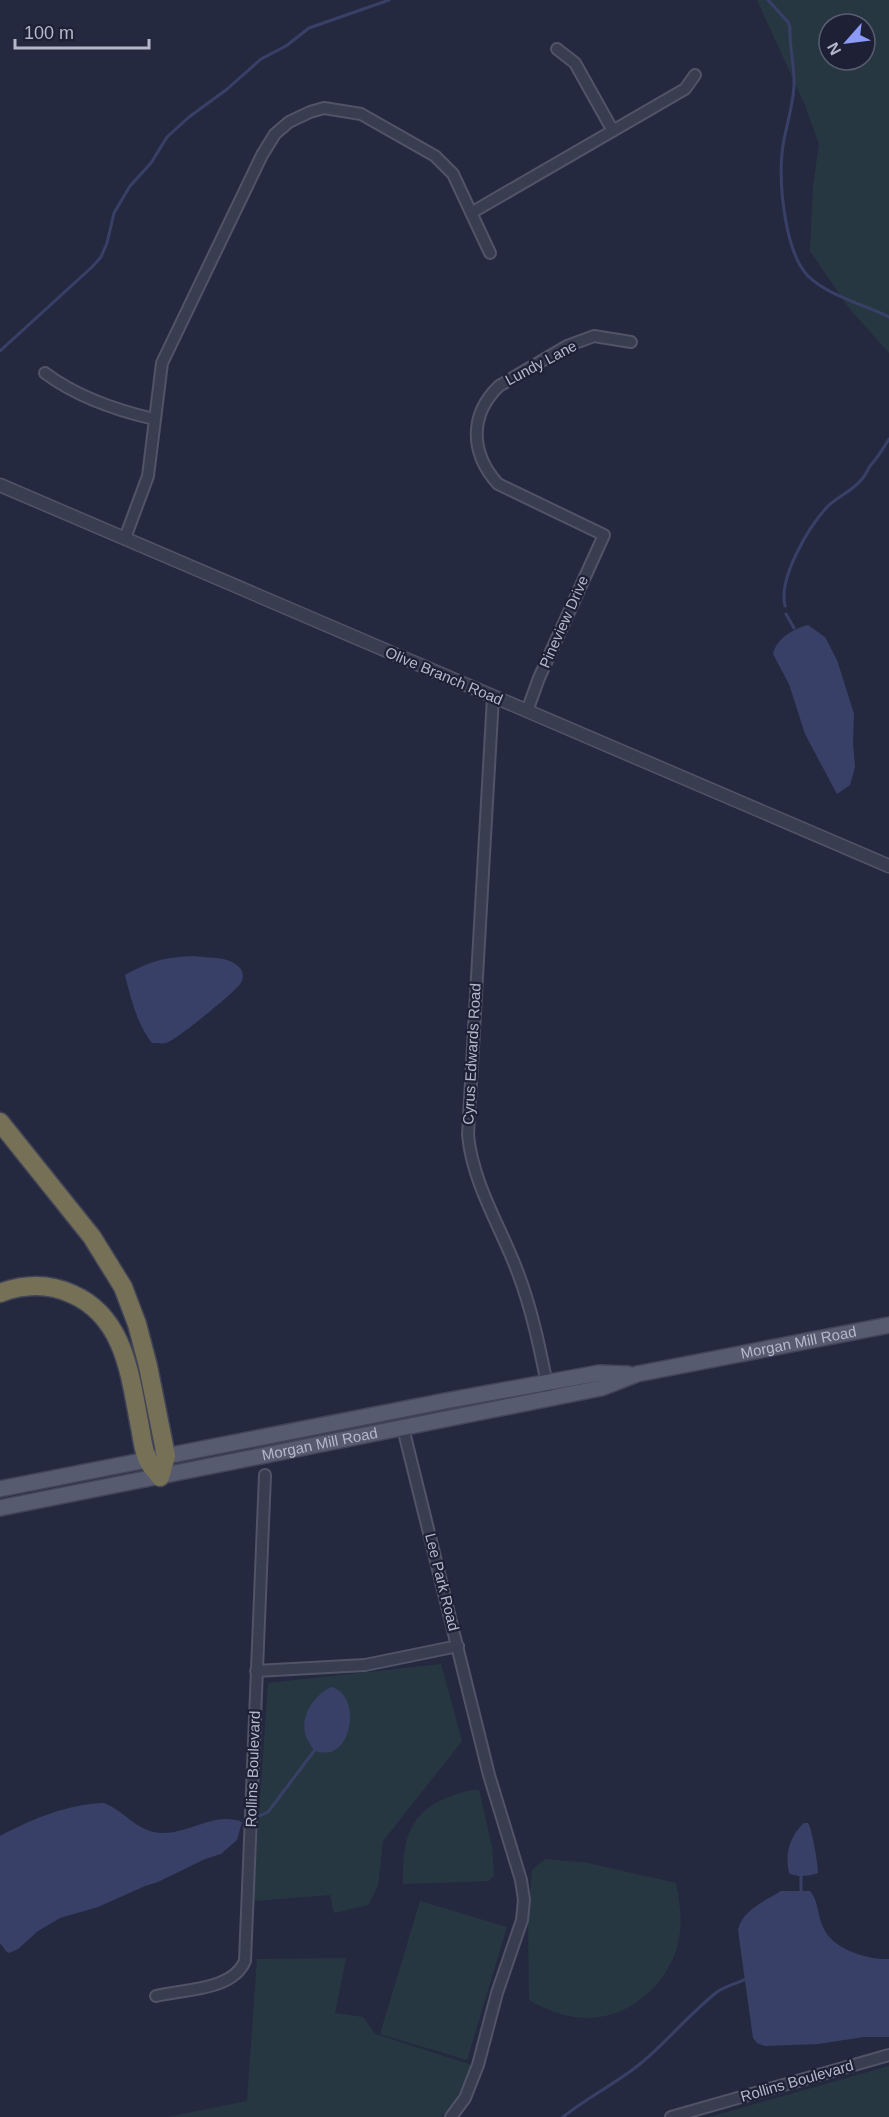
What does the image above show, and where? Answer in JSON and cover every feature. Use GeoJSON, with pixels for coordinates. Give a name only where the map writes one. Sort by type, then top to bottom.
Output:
{"type":"FeatureCollection","features":[{"type":"Feature","properties":{"kind":"highway"},"geometry":{"type":"LineString","coordinates":[[0,1122],[86,1228],[104,1253],[123,1287],[143,1345],[166,1456],[160,1477]]}},
{"type":"Feature","properties":{"kind":"highway"},"geometry":{"type":"LineString","coordinates":[[0,1293],[23,1287],[57,1289],[88,1303],[105,1317],[116,1334],[125,1356],[147,1460],[160,1477]]}},
{"type":"Feature","properties":{"kind":"main road","name":"Morgan Mill Road"},"geometry":{"type":"LineString","coordinates":[[0,1508],[403,1428],[548,1391],[599,1373],[638,1374],[889,1324]]}},
{"type":"Feature","properties":{"kind":"main road","name":"Morgan Mill Road"},"geometry":{"type":"LineString","coordinates":[[0,1489],[445,1401],[548,1391]]}},
{"type":"Feature","properties":{"kind":"street"},"geometry":{"type":"LineString","coordinates":[[557,49],[575,63],[613,131]]}},
{"type":"Feature","properties":{"kind":"street"},"geometry":{"type":"LineString","coordinates":[[471,213],[685,89],[695,75]]}},
{"type":"Feature","properties":{"kind":"street"},"geometry":{"type":"LineString","coordinates":[[124,538],[148,476],[162,363],[262,154],[275,134],[289,122],[324,108],[361,114],[435,156],[453,174],[490,253]]}},
{"type":"Feature","properties":{"kind":"street","name":"Lundy Lane"},"geometry":{"type":"LineString","coordinates":[[604,535],[498,484],[488,473],[481,459],[476,438],[477,424],[481,410],[499,386],[567,346],[594,336],[631,342]]}},
{"type":"Feature","properties":{"kind":"street"},"geometry":{"type":"LineString","coordinates":[[45,373],[63,386],[95,401],[127,413],[154,419]]}},
{"type":"Feature","properties":{"kind":"street","name":"Olive Branch Road"},"geometry":{"type":"LineString","coordinates":[[0,485],[889,866]]}},
{"type":"Feature","properties":{"kind":"street","name":"Pineview Drive"},"geometry":{"type":"LineString","coordinates":[[527,711],[539,678],[604,535]]}},
{"type":"Feature","properties":{"kind":"street","name":"Cyrus Edwards Road"},"geometry":{"type":"LineString","coordinates":[[493,697],[468,1135],[476,1175],[511,1254],[525,1293],[548,1391]]}},
{"type":"Feature","properties":{"kind":"street","name":"Lee Park Road"},"geometry":{"type":"LineString","coordinates":[[403,1428],[495,1796],[521,1880],[524,1900],[522,1920],[497,1994],[478,2065],[465,2098],[451,2117]]}},
{"type":"Feature","properties":{"kind":"street","name":"Rollins Boulevard"},"geometry":{"type":"LineString","coordinates":[[156,1996],[223,1983],[236,1975],[245,1961],[265,1475]]}},
{"type":"Feature","properties":{"kind":"street"},"geometry":{"type":"LineString","coordinates":[[256,1671],[365,1665],[458,1646]]}},
{"type":"Feature","properties":{"kind":"street","name":"Rollins Boulevard"},"geometry":{"type":"LineString","coordinates":[[671,2117],[889,2055]]}},
{"type":"Feature","properties":{"kind":"shaded area"},"geometry":{"type":"Polygon","coordinates":[[[757,0],[889,0],[889,353],[849,308],[810,251],[813,186],[819,144],[804,103],[757,0]]]}},
{"type":"Feature","properties":{"kind":"shaded area"},"geometry":{"type":"Polygon","coordinates":[[[441,1664],[462,1741],[383,1841],[378,1886],[368,1905],[334,1913],[330,1895],[253,1901],[268,1683],[441,1664]]]}},
{"type":"Feature","properties":{"kind":"shaded area"},"geometry":{"type":"Polygon","coordinates":[[[471,1790],[479,1790],[492,1847],[494,1875],[489,1881],[403,1884],[405,1848],[415,1822],[424,1811],[436,1803],[471,1790]]]}},
{"type":"Feature","properties":{"kind":"shaded area"},"geometry":{"type":"Polygon","coordinates":[[[545,1859],[588,1863],[676,1883],[681,1924],[675,1952],[669,1966],[651,1990],[627,2008],[599,2017],[580,2018],[554,2012],[529,2000],[528,1914],[532,1870],[545,1859]]]}},
{"type":"Feature","properties":{"kind":"shaded area"},"geometry":{"type":"Polygon","coordinates":[[[420,1901],[507,1927],[467,2060],[380,2034],[420,1901]]]}},
{"type":"Feature","properties":{"kind":"shaded area"},"geometry":{"type":"Polygon","coordinates":[[[346,1958],[335,2013],[363,2017],[375,2034],[472,2065],[454,2103],[441,2117],[167,2117],[247,2101],[257,1959],[346,1958]]]}},
{"type":"Feature","properties":{"kind":"shaded area"},"geometry":{"type":"Polygon","coordinates":[[[889,2066],[889,2117],[709,2117],[889,2066]]]}},
{"type":"Feature","properties":{"kind":"water"},"geometry":{"type":"Polygon","coordinates":[[[808,625],[825,637],[837,660],[854,714],[855,767],[850,785],[837,794],[805,734],[789,684],[773,654],[778,643],[786,635],[808,625]]]}},
{"type":"Feature","properties":{"kind":"water"},"geometry":{"type":"Polygon","coordinates":[[[194,956],[223,959],[234,963],[242,971],[241,982],[217,1006],[181,1034],[166,1043],[152,1043],[138,1019],[125,975],[158,961],[194,956]]]}},
{"type":"Feature","properties":{"kind":"water"},"geometry":{"type":"Polygon","coordinates":[[[331,1687],[340,1691],[346,1698],[350,1718],[349,1728],[340,1746],[333,1751],[326,1753],[314,1751],[307,1739],[304,1723],[313,1702],[331,1687]]]}},
{"type":"Feature","properties":{"kind":"water"},"geometry":{"type":"Polygon","coordinates":[[[104,1803],[153,1832],[172,1832],[222,1819],[242,1822],[237,1840],[221,1854],[98,1907],[60,1918],[9,1953],[0,1943],[0,1836],[50,1814],[77,1806],[104,1803]]]}},
{"type":"Feature","properties":{"kind":"water"},"geometry":{"type":"Polygon","coordinates":[[[804,1823],[808,1823],[811,1832],[818,1873],[807,1876],[792,1875],[789,1873],[789,1846],[804,1823]]]}},
{"type":"Feature","properties":{"kind":"water"},"geometry":{"type":"Polygon","coordinates":[[[781,1891],[810,1891],[823,1927],[834,1941],[851,1952],[871,1958],[889,1959],[889,2037],[864,2037],[818,2044],[765,2046],[757,2043],[753,2038],[738,1930],[740,1923],[749,1912],[781,1891]]]}},
{"type":"Feature","properties":{"kind":"waterway"},"geometry":{"type":"LineString","coordinates":[[0,351],[101,257],[114,213],[130,186],[151,163],[167,137],[189,117],[226,90],[261,59],[286,46],[309,28],[389,0]]}},
{"type":"Feature","properties":{"kind":"waterway"},"geometry":{"type":"LineString","coordinates":[[768,0],[790,27],[794,86],[781,167],[785,218],[794,251],[800,265],[816,283],[889,317]]}},
{"type":"Feature","properties":{"kind":"waterway"},"geometry":{"type":"LineString","coordinates":[[785,606],[786,581],[797,553],[812,526],[828,506],[863,478],[889,439]]}},
{"type":"Feature","properties":{"kind":"waterway"},"geometry":{"type":"LineString","coordinates":[[786,614],[794,628]]}},
{"type":"Feature","properties":{"kind":"waterway"},"geometry":{"type":"LineString","coordinates":[[259,1816],[268,1812],[314,1751]]}},
{"type":"Feature","properties":{"kind":"waterway"},"geometry":{"type":"LineString","coordinates":[[801,1872],[801,1892]]}},
{"type":"Feature","properties":{"kind":"waterway"},"geometry":{"type":"LineString","coordinates":[[563,2117],[640,2064],[717,1992],[746,1979]]}}]}
